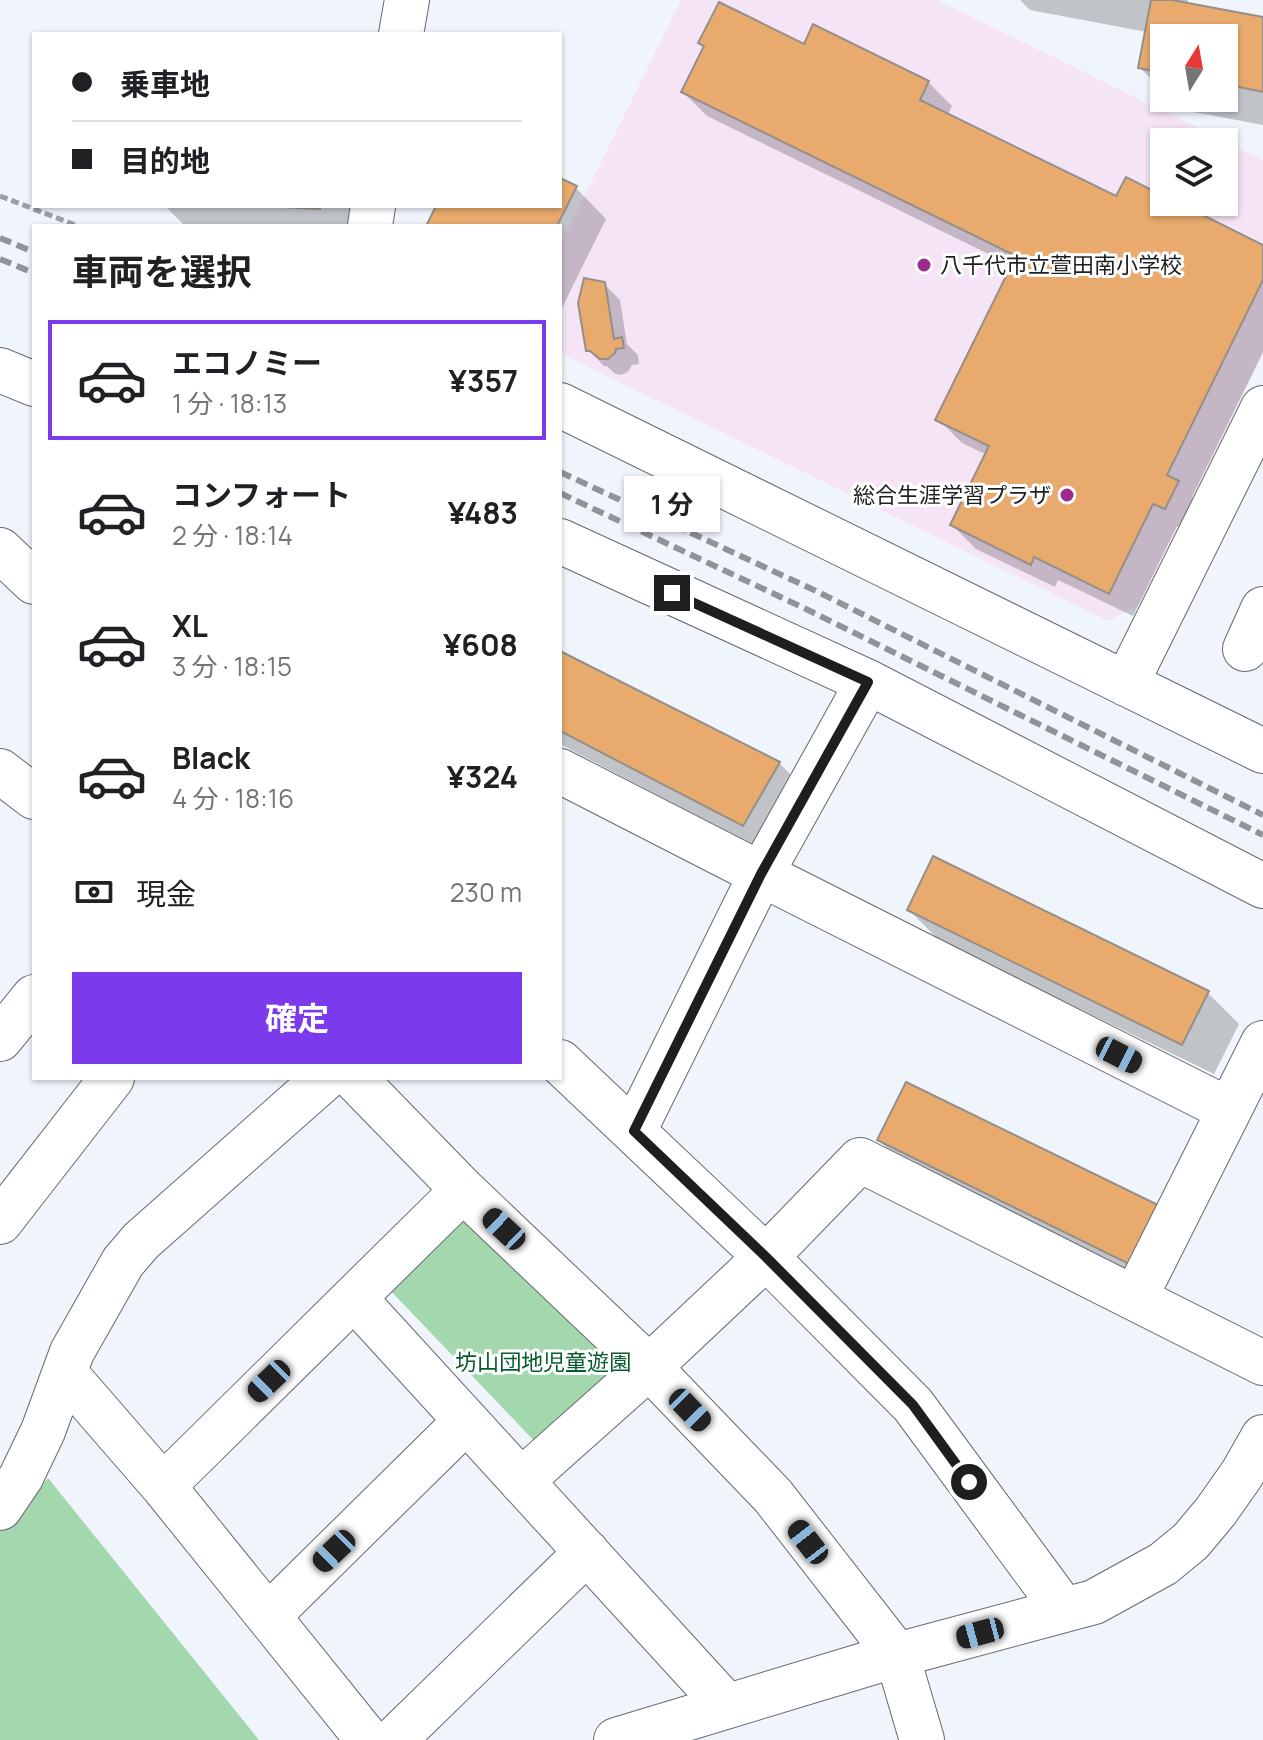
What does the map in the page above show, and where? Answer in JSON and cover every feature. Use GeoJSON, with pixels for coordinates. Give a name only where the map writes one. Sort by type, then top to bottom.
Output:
{"type":"FeatureCollection","features":[{"type":"Feature","properties":{"kind":"street"},"geometry":{"type":"LineString","coordinates":[[401,32],[407,0]]}},
{"type":"Feature","properties":{"kind":"street"},"geometry":{"type":"LineString","coordinates":[[0,370],[32,383]]}},
{"type":"Feature","properties":{"kind":"street"},"geometry":{"type":"LineString","coordinates":[[562,406],[1263,751]]}},
{"type":"Feature","properties":{"kind":"street"},"geometry":{"type":"LineString","coordinates":[[1126,684],[1245,487],[1263,408]]}},
{"type":"Feature","properties":{"kind":"street"},"geometry":{"type":"LineString","coordinates":[[562,542],[868,682],[1263,886]]}},
{"type":"Feature","properties":{"kind":"street"},"geometry":{"type":"LineString","coordinates":[[0,550],[32,580]]}},
{"type":"Feature","properties":{"kind":"street"},"geometry":{"type":"LineString","coordinates":[[1245,649],[1263,609]]}},
{"type":"Feature","properties":{"kind":"street"},"geometry":{"type":"LineString","coordinates":[[634,1131],[761,874],[868,682]]}},
{"type":"Feature","properties":{"kind":"street"},"geometry":{"type":"LineString","coordinates":[[0,771],[32,795]]}},
{"type":"Feature","properties":{"kind":"street"},"geometry":{"type":"LineString","coordinates":[[562,772],[1229,1110]]}},
{"type":"Feature","properties":{"kind":"street"},"geometry":{"type":"LineString","coordinates":[[0,1039],[32,999]]}},
{"type":"Feature","properties":{"kind":"street"},"geometry":{"type":"LineString","coordinates":[[1135,1298],[1263,1043]]}},
{"type":"Feature","properties":{"kind":"street"},"geometry":{"type":"LineString","coordinates":[[562,1064],[766,1257],[913,1405],[1064,1610]]}},
{"type":"Feature","properties":{"kind":"street"},"geometry":{"type":"LineString","coordinates":[[0,1222],[110,1080]]}},
{"type":"Feature","properties":{"kind":"street"},"geometry":{"type":"LineString","coordinates":[[0,1508],[27,1466],[72,1352],[123,1262],[141,1241],[323,1080]]}},
{"type":"Feature","properties":{"kind":"street"},"geometry":{"type":"LineString","coordinates":[[356,1080],[463,1190],[649,1367],[773,1496],[897,1655],[922,1740]]}},
{"type":"Feature","properties":{"kind":"street"},"geometry":{"type":"LineString","coordinates":[[521,1481],[766,1257],[860,1160],[1263,1363]]}},
{"type":"Feature","properties":{"kind":"street"},"geometry":{"type":"LineString","coordinates":[[163,1486],[463,1190]]}},
{"type":"Feature","properties":{"kind":"street"},"geometry":{"type":"LineString","coordinates":[[354,1298],[727,1706]]}},
{"type":"Feature","properties":{"kind":"street"},"geometry":{"type":"LineString","coordinates":[[65,1373],[163,1486],[368,1740]]}},
{"type":"Feature","properties":{"kind":"street"},"geometry":{"type":"LineString","coordinates":[[268,1616],[466,1421]]}},
{"type":"Feature","properties":{"kind":"street"},"geometry":{"type":"LineString","coordinates":[[616,1740],[897,1655],[1094,1602],[1163,1564],[1191,1541],[1242,1474],[1263,1437]]}},
{"type":"Feature","properties":{"kind":"street"},"geometry":{"type":"LineString","coordinates":[[394,1740],[587,1552]]}},
{"type":"Feature","properties":{"kind":"path"},"geometry":{"type":"LineString","coordinates":[[0,196],[73,224]]}},
{"type":"Feature","properties":{"kind":"shaded area"},"geometry":{"type":"Polygon","coordinates":[[[681,0],[937,0],[1150,105],[1150,112],[1165,112],[1198,128],[1150,128],[1150,216],[1238,216],[1238,148],[1263,160],[1263,354],[1141,603],[1108,621],[562,354],[562,242],[681,0]]]}},
{"type":"Feature","properties":{"kind":"green space","name":"坊山団地児童遊園"},"geometry":{"type":"Polygon","coordinates":[[[469,1214],[627,1375],[541,1448],[386,1286],[469,1214]]]}},
{"type":"Feature","properties":{"kind":"green space"},"geometry":{"type":"Polygon","coordinates":[[[48,1478],[259,1740],[0,1740],[0,1530],[48,1478]]]}},
{"type":"Feature","properties":{"kind":"building"},"geometry":{"type":"Polygon","coordinates":[[[1151,0],[1172,0],[1263,17],[1263,92],[1238,87],[1238,24],[1150,24],[1150,70],[1138,68],[1151,0]]]}},
{"type":"Feature","properties":{"kind":"building"},"geometry":{"type":"Polygon","coordinates":[[[719,2],[804,44],[813,24],[929,81],[920,100],[1116,196],[1126,177],[1150,189],[1150,216],[1205,216],[1263,245],[1263,280],[1167,475],[1179,481],[1165,509],[1153,504],[1109,594],[1034,557],[1031,565],[950,525],[989,446],[935,420],[1016,256],[681,92],[704,46],[698,43],[719,2]]]}},
{"type":"Feature","properties":{"kind":"building"},"geometry":{"type":"Polygon","coordinates":[[[562,179],[577,186],[558,224],[427,224],[435,208],[562,208],[562,179]]]}},
{"type":"Feature","properties":{"kind":"building"},"geometry":{"type":"Polygon","coordinates":[[[584,278],[605,282],[614,339],[622,337],[624,348],[616,349],[608,359],[600,359],[586,351],[578,303],[584,278]]]}},
{"type":"Feature","properties":{"kind":"building"},"geometry":{"type":"Polygon","coordinates":[[[562,652],[780,762],[743,826],[562,732],[562,652]]]}},
{"type":"Feature","properties":{"kind":"building"},"geometry":{"type":"Polygon","coordinates":[[[933,856],[1209,991],[1182,1045],[907,910],[933,856]]]}},
{"type":"Feature","properties":{"kind":"building"},"geometry":{"type":"Polygon","coordinates":[[[906,1082],[1158,1205],[1129,1264],[877,1140],[906,1082]]]}},
{"type":"Feature","properties":{"kind":"railway"},"geometry":{"type":"LineString","coordinates":[[0,238],[32,251]]}},
{"type":"Feature","properties":{"kind":"railway"},"geometry":{"type":"LineString","coordinates":[[0,259],[32,272]]}},
{"type":"Feature","properties":{"kind":"railway"},"geometry":{"type":"LineString","coordinates":[[562,473],[816,591],[1263,815]]}},
{"type":"Feature","properties":{"kind":"railway"},"geometry":{"type":"LineString","coordinates":[[562,494],[806,609],[1263,835]]}},
{"type":"Feature","properties":{"kind":"place","name":"八千代市立萱田南小学校"},"geometry":{"type":"Point","coordinates":[924,265]}},
{"type":"Feature","properties":{"kind":"place","name":"総合生涯学習プラザ"},"geometry":{"type":"Point","coordinates":[1067,495]}},
{"type":"Feature","properties":{"kind":"route"},"geometry":{"type":"LineString","coordinates":[[672,593],[868,682],[761,874],[634,1131],[766,1257],[913,1405],[969,1482]]}}]}
